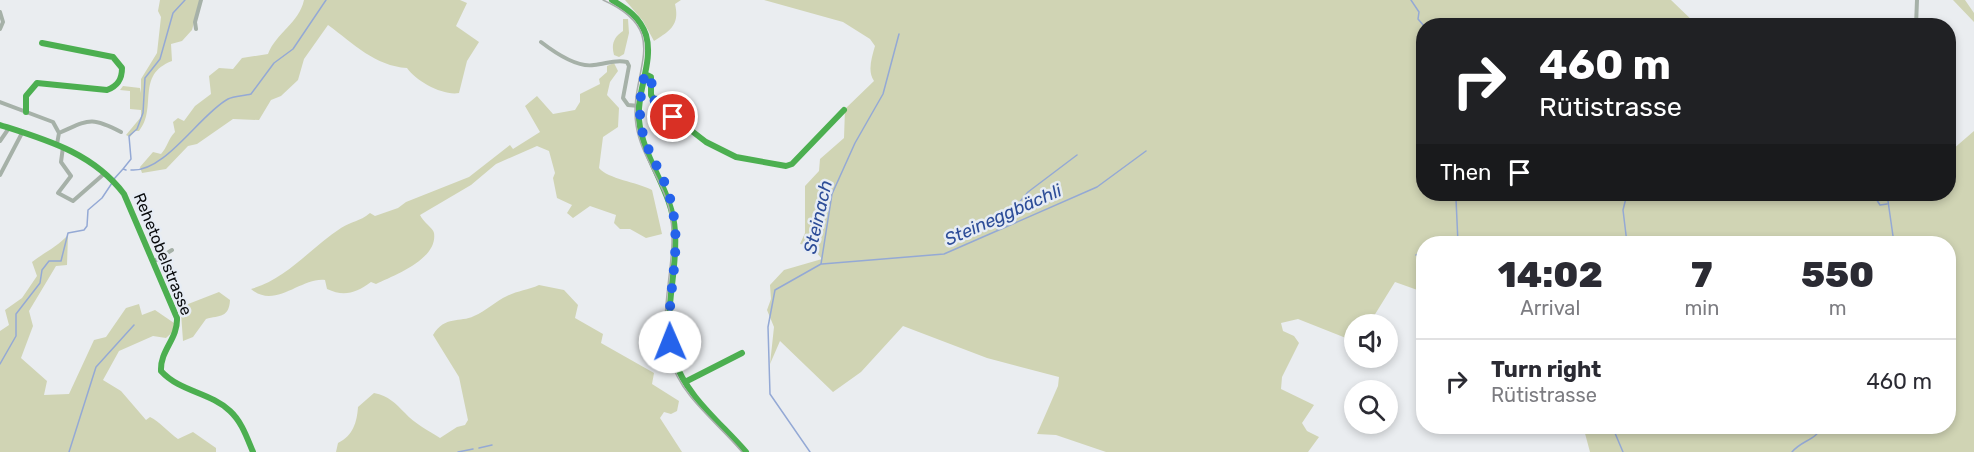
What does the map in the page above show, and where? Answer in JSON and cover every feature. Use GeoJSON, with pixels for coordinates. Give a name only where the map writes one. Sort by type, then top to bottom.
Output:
{"type":"FeatureCollection","features":[{"type":"Feature","properties":{"kind":"street"},"geometry":{"type":"LineString","coordinates":[[196,29],[195,22],[201,0]]}},
{"type":"Feature","properties":{"kind":"street"},"geometry":{"type":"LineString","coordinates":[[612,0],[636,17],[648,41],[639,106],[642,138],[668,193],[675,220],[669,333],[674,361],[685,382],[746,452]]}},
{"type":"Feature","properties":{"kind":"street"},"geometry":{"type":"LineString","coordinates":[[1916,18],[1917,0]]}},
{"type":"Feature","properties":{"kind":"street"},"geometry":{"type":"LineString","coordinates":[[0,12],[3,22],[0,29]]}},
{"type":"Feature","properties":{"kind":"street"},"geometry":{"type":"LineString","coordinates":[[541,42],[555,52],[587,65],[613,61],[627,62],[629,66],[623,98],[626,104],[639,106]]}},
{"type":"Feature","properties":{"kind":"street"},"geometry":{"type":"LineString","coordinates":[[26,112],[26,96],[37,83],[107,90],[117,85],[122,78],[122,68],[113,57],[42,43]]}},
{"type":"Feature","properties":{"kind":"street"},"geometry":{"type":"LineString","coordinates":[[645,74],[651,77],[651,95],[657,104],[706,142],[736,157],[786,166],[792,164],[844,110]]}},
{"type":"Feature","properties":{"kind":"street"},"geometry":{"type":"LineString","coordinates":[[0,102],[53,122],[59,133],[56,144]]}},
{"type":"Feature","properties":{"kind":"street"},"geometry":{"type":"LineString","coordinates":[[59,133],[78,122],[87,120],[122,132]]}},
{"type":"Feature","properties":{"kind":"street","name":"Rehetobelstrasse"},"geometry":{"type":"LineString","coordinates":[[0,125],[56,144],[88,159],[114,180],[153,262],[178,324],[176,334],[161,357],[161,371],[170,381],[229,409],[239,422],[253,452]]}},
{"type":"Feature","properties":{"kind":"street"},"geometry":{"type":"LineString","coordinates":[[0,141],[9,128]]}},
{"type":"Feature","properties":{"kind":"street"},"geometry":{"type":"LineString","coordinates":[[0,176],[21,133]]}},
{"type":"Feature","properties":{"kind":"street"},"geometry":{"type":"LineString","coordinates":[[63,147],[61,162],[71,177],[58,194],[59,196],[73,201],[105,172]]}},
{"type":"Feature","properties":{"kind":"street"},"geometry":{"type":"LineString","coordinates":[[153,262],[172,250]]}},
{"type":"Feature","properties":{"kind":"street"},"geometry":{"type":"LineString","coordinates":[[685,382],[742,353]]}},
{"type":"Feature","properties":{"kind":"green space"},"geometry":{"type":"Polygon","coordinates":[[[160,0],[200,0],[192,30],[182,41],[171,44],[172,61],[161,67],[154,75],[150,83],[144,122],[139,131],[135,131],[130,137],[126,135],[141,117],[141,110],[130,109],[130,91],[120,90],[123,86],[140,88],[141,93],[141,79],[157,53],[161,17],[158,11],[160,0]]]}},
{"type":"Feature","properties":{"kind":"green space"},"geometry":{"type":"Polygon","coordinates":[[[304,0],[460,0],[467,3],[456,26],[479,42],[467,61],[459,93],[438,90],[417,78],[407,68],[375,59],[328,25],[304,59],[298,80],[281,96],[271,100],[259,120],[233,119],[197,144],[188,146],[166,169],[142,173],[140,167],[153,152],[161,154],[165,149],[175,132],[173,122],[178,118],[184,121],[195,106],[211,94],[209,76],[219,68],[233,69],[242,58],[268,54],[276,40],[293,22],[304,0]]]}},
{"type":"Feature","properties":{"kind":"green space"},"geometry":{"type":"Polygon","coordinates":[[[625,0],[681,0],[675,4],[676,17],[672,27],[654,41],[643,21],[625,0]]]}},
{"type":"Feature","properties":{"kind":"green space"},"geometry":{"type":"Polygon","coordinates":[[[764,0],[1671,0],[1690,18],[1416,18],[1416,201],[1956,201],[1956,147],[1974,131],[1974,452],[1590,452],[1585,434],[1956,434],[1956,236],[1416,236],[1416,290],[1395,282],[1375,314],[1344,314],[1344,337],[1298,319],[1281,323],[1283,331],[1294,336],[1299,343],[1282,377],[1281,389],[1314,405],[1302,423],[1307,431],[1319,437],[1308,452],[1106,452],[1056,435],[1037,434],[1058,386],[1059,377],[987,358],[903,326],[861,372],[833,392],[780,341],[770,364],[774,327],[767,310],[771,299],[770,285],[784,270],[822,259],[811,246],[800,244],[805,233],[805,186],[819,171],[820,159],[844,138],[845,109],[874,81],[870,68],[875,46],[870,39],[843,22],[764,0]]]}},
{"type":"Feature","properties":{"kind":"green space"},"geometry":{"type":"Polygon","coordinates":[[[1953,0],[1965,0],[1974,13],[1974,22],[1953,0]]]}},
{"type":"Feature","properties":{"kind":"green space"},"geometry":{"type":"Polygon","coordinates":[[[623,19],[628,19],[629,33],[624,54],[619,57],[614,55],[613,44],[615,38],[623,31],[623,19]]]}},
{"type":"Feature","properties":{"kind":"green space"},"geometry":{"type":"Polygon","coordinates":[[[614,63],[618,71],[610,82],[607,95],[619,108],[618,127],[603,137],[599,168],[609,175],[652,190],[662,234],[646,238],[630,229],[620,229],[614,223],[616,215],[590,206],[573,218],[567,213],[572,205],[557,198],[553,178],[555,173],[549,151],[537,146],[496,164],[471,185],[420,215],[434,233],[433,242],[429,251],[414,265],[394,276],[344,293],[327,289],[325,280],[316,280],[279,295],[260,295],[251,289],[287,271],[330,236],[370,213],[375,216],[398,208],[406,202],[469,177],[510,145],[513,149],[540,132],[525,106],[537,96],[553,114],[575,110],[580,102],[580,94],[600,84],[599,79],[607,72],[607,66],[614,63]]]}},
{"type":"Feature","properties":{"kind":"green space"},"geometry":{"type":"Polygon","coordinates":[[[68,235],[67,265],[56,266],[29,311],[33,326],[21,358],[47,381],[44,395],[69,394],[94,340],[106,337],[126,308],[139,304],[142,315],[155,310],[174,323],[176,329],[166,338],[153,336],[119,351],[103,380],[121,391],[146,420],[150,417],[154,419],[178,439],[193,432],[216,448],[216,452],[0,452],[0,331],[9,325],[5,310],[22,298],[37,276],[32,262],[68,235]]]}},
{"type":"Feature","properties":{"kind":"green space"},"geometry":{"type":"Polygon","coordinates":[[[539,285],[564,290],[578,305],[575,318],[603,334],[601,343],[654,373],[652,384],[679,401],[677,411],[671,414],[664,412],[660,418],[682,452],[336,452],[338,443],[347,437],[353,428],[358,407],[374,393],[391,400],[422,427],[440,438],[457,427],[465,425],[468,420],[459,377],[433,335],[448,322],[474,316],[507,296],[539,285]]]}},
{"type":"Feature","properties":{"kind":"green space"},"geometry":{"type":"Polygon","coordinates":[[[219,292],[230,300],[226,313],[206,319],[193,337],[183,341],[181,313],[183,306],[219,292]]]}},
{"type":"Feature","properties":{"kind":"waterway"},"geometry":{"type":"LineString","coordinates":[[123,169],[131,159],[129,136],[137,129],[143,113],[145,78],[160,59],[173,13],[185,0]]}},
{"type":"Feature","properties":{"kind":"waterway"},"geometry":{"type":"LineString","coordinates":[[131,170],[144,168],[157,162],[217,106],[228,99],[251,94],[274,63],[293,49],[326,0]]}},
{"type":"Feature","properties":{"kind":"waterway"},"geometry":{"type":"LineString","coordinates":[[1411,0],[1419,12],[1418,18]]}},
{"type":"Feature","properties":{"kind":"waterway","name":"Steinach"},"geometry":{"type":"LineString","coordinates":[[810,452],[770,394],[768,327],[775,290],[821,264],[832,194],[855,143],[883,94],[899,34]]}},
{"type":"Feature","properties":{"kind":"waterway","name":"Steineggbächli"},"geometry":{"type":"LineString","coordinates":[[822,264],[944,254],[1097,187],[1146,151]]}},
{"type":"Feature","properties":{"kind":"waterway"},"geometry":{"type":"LineString","coordinates":[[997,229],[1028,192],[1077,155]]}},
{"type":"Feature","properties":{"kind":"waterway"},"geometry":{"type":"LineString","coordinates":[[114,179],[123,169],[126,170]]}},
{"type":"Feature","properties":{"kind":"waterway"},"geometry":{"type":"LineString","coordinates":[[0,364],[16,336],[16,314],[40,283],[42,270],[49,261],[61,261],[68,233],[84,230],[87,226],[88,210],[102,198],[112,183]]}},
{"type":"Feature","properties":{"kind":"waterway"},"geometry":{"type":"LineString","coordinates":[[1456,201],[1458,236]]}},
{"type":"Feature","properties":{"kind":"waterway"},"geometry":{"type":"LineString","coordinates":[[1625,201],[1623,210],[1626,236]]}},
{"type":"Feature","properties":{"kind":"waterway"},"geometry":{"type":"LineString","coordinates":[[1877,201],[1880,205],[1887,204]]}},
{"type":"Feature","properties":{"kind":"waterway"},"geometry":{"type":"LineString","coordinates":[[1888,201],[1893,236]]}},
{"type":"Feature","properties":{"kind":"waterway"},"geometry":{"type":"LineString","coordinates":[[69,452],[96,367],[134,325]]}},
{"type":"Feature","properties":{"kind":"waterway"},"geometry":{"type":"LineString","coordinates":[[1615,434],[1623,452]]}},
{"type":"Feature","properties":{"kind":"waterway"},"geometry":{"type":"LineString","coordinates":[[1792,452],[1817,434]]}},
{"type":"Feature","properties":{"kind":"waterway"},"geometry":{"type":"LineString","coordinates":[[479,448],[492,445]]}},
{"type":"Feature","properties":{"kind":"waterway"},"geometry":{"type":"LineString","coordinates":[[458,452],[473,449]]}},
{"type":"Feature","properties":{"kind":"railway"},"geometry":{"type":"LineString","coordinates":[[603,0],[625,12],[637,25],[643,39],[644,54],[635,105],[636,125],[643,149],[665,195],[671,219],[671,254],[665,325],[670,359],[675,373],[691,397],[742,452]]}},
{"type":"Feature","properties":{"kind":"traffic: fast"},"geometry":{"type":"LineString","coordinates":[[612,0],[637,18],[646,35],[648,45],[639,120],[646,149],[664,189],[673,217],[675,248],[669,327],[674,359],[695,397],[746,452]]}},
{"type":"Feature","properties":{"kind":"traffic: fast"},"geometry":{"type":"LineString","coordinates":[[26,112],[26,96],[37,83],[107,90],[117,84],[121,76],[122,68],[113,57],[42,43]]}},
{"type":"Feature","properties":{"kind":"traffic: fast"},"geometry":{"type":"LineString","coordinates":[[645,74],[651,77],[651,95],[657,104],[706,142],[736,157],[786,166],[792,164],[844,110]]}},
{"type":"Feature","properties":{"kind":"traffic: fast"},"geometry":{"type":"LineString","coordinates":[[0,125],[35,136],[84,158],[112,180],[124,194],[177,318],[175,332],[163,357],[161,371],[177,383],[230,411],[241,425],[253,452]]}},
{"type":"Feature","properties":{"kind":"traffic: fast"},"geometry":{"type":"LineString","coordinates":[[685,382],[742,353]]}},
{"type":"Feature","properties":{"kind":"route"},"geometry":{"type":"LineString","coordinates":[[670,342],[669,321],[675,251],[675,220],[668,193],[640,131],[639,106],[645,74],[651,77],[650,91],[653,99],[673,117]]}}]}
